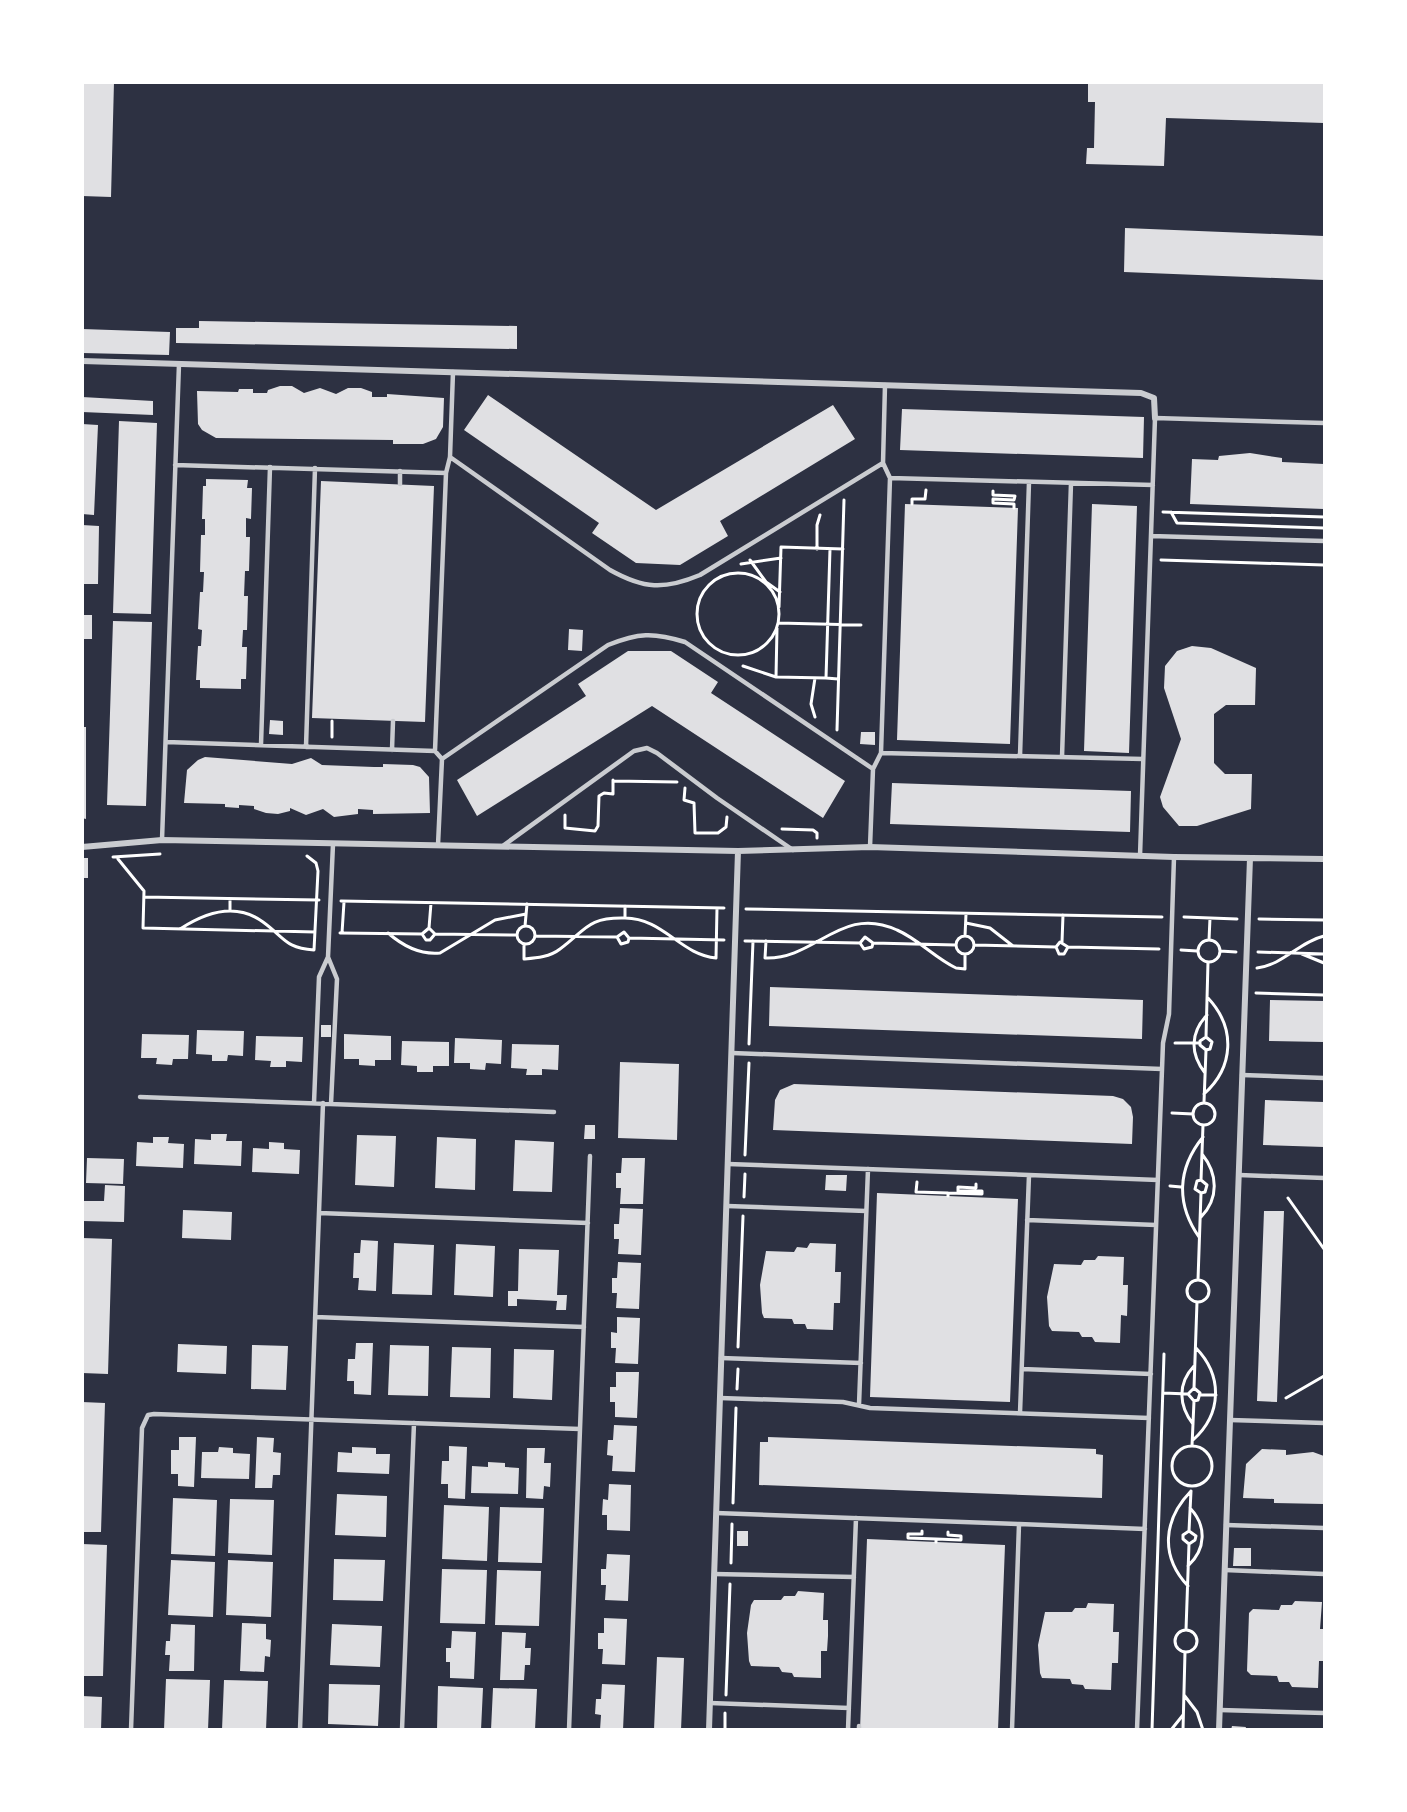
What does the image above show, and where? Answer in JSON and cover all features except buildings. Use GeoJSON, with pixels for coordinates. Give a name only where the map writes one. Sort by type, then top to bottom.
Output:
{"type":"FeatureCollection","features":[{"type":"Feature","properties":{"kind":"street"},"geometry":{"type":"LineString","coordinates":[[82,361],[1141,393],[1154,398],[1155,418]]}},
{"type":"Feature","properties":{"kind":"street"},"geometry":{"type":"LineString","coordinates":[[82,847],[162,840],[738,851],[870,847],[1174,857],[1324,859]]}},
{"type":"Feature","properties":{"kind":"street"},"geometry":{"type":"LineString","coordinates":[[709,1730],[738,851]]}},
{"type":"Feature","properties":{"kind":"street"},"geometry":{"type":"LineString","coordinates":[[1219,1730],[1250,858]]}},
{"type":"Feature","properties":{"kind":"lane"},"geometry":{"type":"LineString","coordinates":[[162,840],[179,364]]}},
{"type":"Feature","properties":{"kind":"lane"},"geometry":{"type":"LineString","coordinates":[[438,845],[442,759],[435,751],[446,473],[450,457],[453,372]]}},
{"type":"Feature","properties":{"kind":"lane"},"geometry":{"type":"LineString","coordinates":[[870,847],[873,769],[881,753],[890,478],[883,463],[885,385]]}},
{"type":"Feature","properties":{"kind":"lane"},"geometry":{"type":"LineString","coordinates":[[1140,856],[1155,418],[1324,423]]}},
{"type":"Feature","properties":{"kind":"lane"},"geometry":{"type":"LineString","coordinates":[[450,457],[610,570],[631,582],[655,587],[680,583],[700,575],[883,463]]}},
{"type":"Feature","properties":{"kind":"lane"},"geometry":{"type":"LineString","coordinates":[[175,465],[446,473]]}},
{"type":"Feature","properties":{"kind":"lane"},"geometry":{"type":"LineString","coordinates":[[261,745],[270,467]]}},
{"type":"Feature","properties":{"kind":"lane"},"geometry":{"type":"LineString","coordinates":[[306,747],[315,468]]}},
{"type":"Feature","properties":{"kind":"lane"},"geometry":{"type":"LineString","coordinates":[[400,471],[400,484]]}},
{"type":"Feature","properties":{"kind":"lane"},"geometry":{"type":"LineString","coordinates":[[890,478],[1153,485]]}},
{"type":"Feature","properties":{"kind":"lane"},"geometry":{"type":"LineString","coordinates":[[1020,756],[1029,482]]}},
{"type":"Feature","properties":{"kind":"lane"},"geometry":{"type":"LineString","coordinates":[[1062,758],[1071,483]]}},
{"type":"Feature","properties":{"kind":"lane"},"geometry":{"type":"LineString","coordinates":[[1151,536],[1324,541]]}},
{"type":"Feature","properties":{"kind":"lane"},"geometry":{"type":"LineString","coordinates":[[442,759],[608,645],[633,635],[659,634],[685,642],[873,769]]}},
{"type":"Feature","properties":{"kind":"lane"},"geometry":{"type":"LineString","coordinates":[[392,750],[393,721]]}},
{"type":"Feature","properties":{"kind":"lane"},"geometry":{"type":"LineString","coordinates":[[166,742],[435,751]]}},
{"type":"Feature","properties":{"kind":"lane"},"geometry":{"type":"LineString","coordinates":[[504,845],[634,751],[647,748],[795,851]]}},
{"type":"Feature","properties":{"kind":"lane"},"geometry":{"type":"LineString","coordinates":[[881,753],[1143,759]]}},
{"type":"Feature","properties":{"kind":"lane"},"geometry":{"type":"LineString","coordinates":[[314,1103],[319,976],[328,957],[333,844]]}},
{"type":"Feature","properties":{"kind":"lane"},"geometry":{"type":"LineString","coordinates":[[1137,1730],[1163,1043],[1169,1014],[1174,857]]}},
{"type":"Feature","properties":{"kind":"lane"},"geometry":{"type":"LineString","coordinates":[[328,957],[337,979],[332,1104]]}},
{"type":"Feature","properties":{"kind":"lane"},"geometry":{"type":"LineString","coordinates":[[732,1053],[1162,1069]]}},
{"type":"Feature","properties":{"kind":"lane"},"geometry":{"type":"LineString","coordinates":[[1242,1075],[1324,1078]]}},
{"type":"Feature","properties":{"kind":"lane"},"geometry":{"type":"LineString","coordinates":[[140,1097],[554,1112]]}},
{"type":"Feature","properties":{"kind":"lane"},"geometry":{"type":"LineString","coordinates":[[300,1730],[323,1103]]}},
{"type":"Feature","properties":{"kind":"lane"},"geometry":{"type":"LineString","coordinates":[[569,1730],[590,1156]]}},
{"type":"Feature","properties":{"kind":"lane"},"geometry":{"type":"LineString","coordinates":[[728,1164],[1158,1180]]}},
{"type":"Feature","properties":{"kind":"lane"},"geometry":{"type":"LineString","coordinates":[[859,1406],[868,1169]]}},
{"type":"Feature","properties":{"kind":"lane"},"geometry":{"type":"LineString","coordinates":[[1020,1413],[1029,1175]]}},
{"type":"Feature","properties":{"kind":"lane"},"geometry":{"type":"LineString","coordinates":[[1239,1175],[1324,1178]]}},
{"type":"Feature","properties":{"kind":"lane"},"geometry":{"type":"LineString","coordinates":[[727,1206],[866,1211]]}},
{"type":"Feature","properties":{"kind":"lane"},"geometry":{"type":"LineString","coordinates":[[319,1214],[588,1223]]}},
{"type":"Feature","properties":{"kind":"lane"},"geometry":{"type":"LineString","coordinates":[[1027,1220],[1156,1225]]}},
{"type":"Feature","properties":{"kind":"lane"},"geometry":{"type":"LineString","coordinates":[[315,1317],[584,1327]]}},
{"type":"Feature","properties":{"kind":"lane"},"geometry":{"type":"LineString","coordinates":[[721,1358],[861,1363]]}},
{"type":"Feature","properties":{"kind":"lane"},"geometry":{"type":"LineString","coordinates":[[1022,1370],[1151,1374]]}},
{"type":"Feature","properties":{"kind":"lane"},"geometry":{"type":"LineString","coordinates":[[720,1398],[1149,1418]]}},
{"type":"Feature","properties":{"kind":"lane"},"geometry":{"type":"LineString","coordinates":[[131,1730],[143,1421],[148,1415],[580,1429]]}},
{"type":"Feature","properties":{"kind":"lane"},"geometry":{"type":"LineString","coordinates":[[1230,1420],[1324,1423]]}},
{"type":"Feature","properties":{"kind":"lane"},"geometry":{"type":"LineString","coordinates":[[402,1730],[414,1423]]}},
{"type":"Feature","properties":{"kind":"lane"},"geometry":{"type":"LineString","coordinates":[[716,1513],[1145,1528]]}},
{"type":"Feature","properties":{"kind":"lane"},"geometry":{"type":"LineString","coordinates":[[848,1730],[856,1518]]}},
{"type":"Feature","properties":{"kind":"lane"},"geometry":{"type":"LineString","coordinates":[[1012,1730],[1019,1524]]}},
{"type":"Feature","properties":{"kind":"lane"},"geometry":{"type":"LineString","coordinates":[[1226,1525],[1324,1528]]}},
{"type":"Feature","properties":{"kind":"lane"},"geometry":{"type":"LineString","coordinates":[[1225,1570],[1324,1574]]}},
{"type":"Feature","properties":{"kind":"lane"},"geometry":{"type":"LineString","coordinates":[[714,1574],[854,1577]]}},
{"type":"Feature","properties":{"kind":"lane"},"geometry":{"type":"LineString","coordinates":[[710,1702],[849,1708]]}},
{"type":"Feature","properties":{"kind":"lane"},"geometry":{"type":"LineString","coordinates":[[1220,1710],[1324,1713]]}},
{"type":"Feature","properties":{"kind":"path"},"geometry":{"type":"LineString","coordinates":[[836,744],[845,486]]}},
{"type":"Feature","properties":{"kind":"path"},"geometry":{"type":"LineString","coordinates":[[993,495],[1015,496],[1014,500],[993,499],[993,503],[1014,504],[1014,508]]}},
{"type":"Feature","properties":{"kind":"path"},"geometry":{"type":"LineString","coordinates":[[912,504],[912,499],[925,500]]}},
{"type":"Feature","properties":{"kind":"path"},"geometry":{"type":"LineString","coordinates":[[817,549],[817,525],[822,510]]}},
{"type":"Feature","properties":{"kind":"path"},"geometry":{"type":"LineString","coordinates":[[1152,511],[1324,517]]}},
{"type":"Feature","properties":{"kind":"path"},"geometry":{"type":"LineString","coordinates":[[1171,512],[1177,523],[1324,528]]}},
{"type":"Feature","properties":{"kind":"path"},"geometry":{"type":"LineString","coordinates":[[743,548],[774,595],[779,616]]}},
{"type":"Feature","properties":{"kind":"path"},"geometry":{"type":"LineString","coordinates":[[780,592],[750,575],[739,573],[719,578],[703,593],[699,603],[699,624],[708,643],[726,654],[737,655],[757,650],[773,636],[779,616],[780,592],[781,548],[843,549]]}},
{"type":"Feature","properties":{"kind":"path"},"geometry":{"type":"LineString","coordinates":[[826,678],[830,549]]}},
{"type":"Feature","properties":{"kind":"path"},"geometry":{"type":"LineString","coordinates":[[1150,560],[1324,565]]}},
{"type":"Feature","properties":{"kind":"path"},"geometry":{"type":"LineString","coordinates":[[777,625],[861,625]]}},
{"type":"Feature","properties":{"kind":"path"},"geometry":{"type":"LineString","coordinates":[[777,625],[776,677],[838,679]]}},
{"type":"Feature","properties":{"kind":"path"},"geometry":{"type":"LineString","coordinates":[[815,678],[811,704],[816,720]]}},
{"type":"Feature","properties":{"kind":"path"},"geometry":{"type":"LineString","coordinates":[[331,748],[332,721]]}},
{"type":"Feature","properties":{"kind":"path"},"geometry":{"type":"LineString","coordinates":[[672,775],[694,790]]}},
{"type":"Feature","properties":{"kind":"path"},"geometry":{"type":"LineString","coordinates":[[567,808],[563,818],[565,828],[595,831],[598,826],[599,796],[604,793],[613,794],[612,780],[683,783]]}},
{"type":"Feature","properties":{"kind":"path"},"geometry":{"type":"LineString","coordinates":[[683,783],[684,800],[694,803],[695,833],[718,833],[726,827],[727,816],[723,810]]}},
{"type":"Feature","properties":{"kind":"path"},"geometry":{"type":"LineString","coordinates":[[775,826],[784,829],[813,830],[817,833],[817,850]]}},
{"type":"Feature","properties":{"kind":"path"},"geometry":{"type":"LineString","coordinates":[[107,856],[117,858],[163,853]]}},
{"type":"Feature","properties":{"kind":"path"},"geometry":{"type":"LineString","coordinates":[[180,929],[204,915],[230,911],[254,916],[289,946],[314,950],[316,863],[310,856],[303,855]]}},
{"type":"Feature","properties":{"kind":"path"},"geometry":{"type":"LineString","coordinates":[[117,858],[144,891],[143,928],[316,932]]}},
{"type":"Feature","properties":{"kind":"path"},"geometry":{"type":"LineString","coordinates":[[144,897],[1160,917]]}},
{"type":"Feature","properties":{"kind":"path"},"geometry":{"type":"LineString","coordinates":[[230,899],[230,911]]}},
{"type":"Feature","properties":{"kind":"path"},"geometry":{"type":"LineString","coordinates":[[344,901],[341,933],[422,934],[429,928],[431,903]]}},
{"type":"Feature","properties":{"kind":"path"},"geometry":{"type":"LineString","coordinates":[[525,926],[527,904]]}},
{"type":"Feature","properties":{"kind":"path"},"geometry":{"type":"LineString","coordinates":[[625,918],[626,906]]}},
{"type":"Feature","properties":{"kind":"path"},"geometry":{"type":"LineString","coordinates":[[524,945],[524,958],[537,958],[559,950],[590,924],[625,918],[646,921],[668,932],[693,952],[716,958],[717,908]]}},
{"type":"Feature","properties":{"kind":"path"},"geometry":{"type":"LineString","coordinates":[[873,943],[872,947],[864,950],[860,943],[868,938],[873,943],[956,945],[965,936],[966,913]]}},
{"type":"Feature","properties":{"kind":"path"},"geometry":{"type":"LineString","coordinates":[[388,933],[404,945],[430,954],[450,949],[503,916],[526,914]]}},
{"type":"Feature","properties":{"kind":"path"},"geometry":{"type":"LineString","coordinates":[[1063,915],[1062,942],[1068,948],[1159,950]]}},
{"type":"Feature","properties":{"kind":"path"},"geometry":{"type":"LineString","coordinates":[[1209,940],[1210,918]]}},
{"type":"Feature","properties":{"kind":"path"},"geometry":{"type":"LineString","coordinates":[[766,941],[765,958],[785,957],[805,950],[835,930],[867,923],[898,930],[956,968],[965,969],[964,954]]}},
{"type":"Feature","properties":{"kind":"path"},"geometry":{"type":"LineString","coordinates":[[966,923],[990,928],[1014,946]]}},
{"type":"Feature","properties":{"kind":"path"},"geometry":{"type":"LineString","coordinates":[[524,945],[519,942],[517,935],[520,928],[525,926]]}},
{"type":"Feature","properties":{"kind":"path"},"geometry":{"type":"LineString","coordinates":[[524,945],[532,942],[535,936],[534,931],[525,926]]}},
{"type":"Feature","properties":{"kind":"path"},"geometry":{"type":"LineString","coordinates":[[429,928],[435,934],[517,935]]}},
{"type":"Feature","properties":{"kind":"path"},"geometry":{"type":"LineString","coordinates":[[535,936],[617,938],[624,932],[629,938],[628,942],[621,944],[617,938]]}},
{"type":"Feature","properties":{"kind":"path"},"geometry":{"type":"LineString","coordinates":[[422,934],[426,940],[430,940],[435,934]]}},
{"type":"Feature","properties":{"kind":"path"},"geometry":{"type":"LineString","coordinates":[[956,945],[957,950],[964,954],[972,952],[973,941],[965,936]]}},
{"type":"Feature","properties":{"kind":"path"},"geometry":{"type":"LineString","coordinates":[[1255,968],[1274,964],[1311,939],[1324,936]]}},
{"type":"Feature","properties":{"kind":"path"},"geometry":{"type":"LineString","coordinates":[[1181,939],[1181,959]]}},
{"type":"Feature","properties":{"kind":"path"},"geometry":{"type":"LineString","coordinates":[[1209,940],[1218,944],[1220,951],[1218,958],[1208,962],[1200,958],[1198,951],[1200,944],[1209,940]]}},
{"type":"Feature","properties":{"kind":"path"},"geometry":{"type":"LineString","coordinates":[[725,1730],[753,941]]}},
{"type":"Feature","properties":{"kind":"path"},"geometry":{"type":"LineString","coordinates":[[974,945],[1056,947],[1062,942]]}},
{"type":"Feature","properties":{"kind":"path"},"geometry":{"type":"LineString","coordinates":[[1056,947],[1059,954],[1064,954],[1068,948]]}},
{"type":"Feature","properties":{"kind":"path"},"geometry":{"type":"LineString","coordinates":[[1181,950],[1198,951]]}},
{"type":"Feature","properties":{"kind":"path"},"geometry":{"type":"LineString","coordinates":[[1220,951],[1324,954]]}},
{"type":"Feature","properties":{"kind":"path"},"geometry":{"type":"LineString","coordinates":[[1301,953],[1324,963]]}},
{"type":"Feature","properties":{"kind":"path"},"geometry":{"type":"LineString","coordinates":[[1174,1042],[1200,1043],[1206,1037],[1208,962]]}},
{"type":"Feature","properties":{"kind":"path"},"geometry":{"type":"LineString","coordinates":[[1254,993],[1324,995]]}},
{"type":"Feature","properties":{"kind":"path"},"geometry":{"type":"LineString","coordinates":[[1204,1094],[1219,1078],[1228,1046],[1225,1025],[1208,997]]}},
{"type":"Feature","properties":{"kind":"path"},"geometry":{"type":"LineString","coordinates":[[1205,1072],[1196,1059],[1193,1043],[1197,1028],[1207,1015]]}},
{"type":"Feature","properties":{"kind":"path"},"geometry":{"type":"LineString","coordinates":[[1174,1054],[1175,1032]]}},
{"type":"Feature","properties":{"kind":"path"},"geometry":{"type":"LineString","coordinates":[[1206,1037],[1212,1041],[1212,1046],[1206,1050]]}},
{"type":"Feature","properties":{"kind":"path"},"geometry":{"type":"LineString","coordinates":[[1200,1043],[1206,1050],[1204,1103]]}},
{"type":"Feature","properties":{"kind":"path"},"geometry":{"type":"LineString","coordinates":[[1172,1124],[1173,1102]]}},
{"type":"Feature","properties":{"kind":"path"},"geometry":{"type":"LineString","coordinates":[[1204,1103],[1213,1107],[1214,1117],[1208,1124],[1203,1125],[1195,1121],[1193,1114],[1195,1107],[1204,1103]]}},
{"type":"Feature","properties":{"kind":"path"},"geometry":{"type":"LineString","coordinates":[[1172,1113],[1193,1114]]}},
{"type":"Feature","properties":{"kind":"path"},"geometry":{"type":"LineString","coordinates":[[1203,1125],[1201,1180],[1207,1187]]}},
{"type":"Feature","properties":{"kind":"path"},"geometry":{"type":"LineString","coordinates":[[1199,1237],[1186,1214],[1181,1187],[1187,1160],[1203,1137]]}},
{"type":"Feature","properties":{"kind":"path"},"geometry":{"type":"LineString","coordinates":[[1200,1218],[1211,1204],[1215,1187],[1212,1169],[1202,1154]]}},
{"type":"Feature","properties":{"kind":"path"},"geometry":{"type":"LineString","coordinates":[[1170,1176],[1170,1186],[1181,1187]]}},
{"type":"Feature","properties":{"kind":"path"},"geometry":{"type":"LineString","coordinates":[[1201,1180],[1197,1181],[1195,1189],[1201,1193]]}},
{"type":"Feature","properties":{"kind":"path"},"geometry":{"type":"LineString","coordinates":[[916,1192],[948,1195],[982,1194],[982,1191],[957,1191],[958,1187],[976,1188]]}},
{"type":"Feature","properties":{"kind":"path"},"geometry":{"type":"LineString","coordinates":[[1198,1280],[1201,1193],[1207,1187],[1215,1187]]}},
{"type":"Feature","properties":{"kind":"path"},"geometry":{"type":"LineString","coordinates":[[1288,1198],[1324,1248]]}},
{"type":"Feature","properties":{"kind":"path"},"geometry":{"type":"LineString","coordinates":[[1197,1302],[1189,1298],[1187,1288],[1198,1280]]}},
{"type":"Feature","properties":{"kind":"path"},"geometry":{"type":"LineString","coordinates":[[1197,1302],[1206,1298],[1208,1294],[1207,1284],[1198,1280]]}},
{"type":"Feature","properties":{"kind":"path"},"geometry":{"type":"LineString","coordinates":[[1163,1394],[1188,1394],[1194,1388],[1197,1302]]}},
{"type":"Feature","properties":{"kind":"path"},"geometry":{"type":"LineString","coordinates":[[1152,1730],[1164,1347]]}},
{"type":"Feature","properties":{"kind":"path"},"geometry":{"type":"LineString","coordinates":[[1193,1440],[1212,1415],[1216,1395],[1216,1384],[1209,1364],[1196,1348]]}},
{"type":"Feature","properties":{"kind":"path"},"geometry":{"type":"LineString","coordinates":[[1193,1424],[1184,1410],[1181,1394],[1185,1378],[1195,1365]]}},
{"type":"Feature","properties":{"kind":"path"},"geometry":{"type":"LineString","coordinates":[[1286,1398],[1324,1376]]}},
{"type":"Feature","properties":{"kind":"path"},"geometry":{"type":"LineString","coordinates":[[1194,1388],[1200,1395]]}},
{"type":"Feature","properties":{"kind":"path"},"geometry":{"type":"LineString","coordinates":[[1188,1394],[1194,1401]]}},
{"type":"Feature","properties":{"kind":"path"},"geometry":{"type":"LineString","coordinates":[[1192,1446],[1194,1401],[1200,1395],[1216,1395]]}},
{"type":"Feature","properties":{"kind":"path"},"geometry":{"type":"LineString","coordinates":[[1188,1586],[1174,1568],[1168,1538],[1175,1510],[1191,1489],[1209,1477],[1212,1463],[1205,1451],[1192,1446],[1179,1450],[1172,1465],[1178,1481],[1191,1489]]}},
{"type":"Feature","properties":{"kind":"path"},"geometry":{"type":"LineString","coordinates":[[1189,1544],[1183,1539],[1189,1531],[1191,1489]]}},
{"type":"Feature","properties":{"kind":"path"},"geometry":{"type":"LineString","coordinates":[[1188,1566],[1199,1554],[1203,1538],[1200,1521],[1190,1508]]}},
{"type":"Feature","properties":{"kind":"path"},"geometry":{"type":"LineString","coordinates":[[1189,1531],[1196,1538]]}},
{"type":"Feature","properties":{"kind":"path"},"geometry":{"type":"LineString","coordinates":[[922,1534],[908,1534],[908,1538],[936,1541],[961,1540],[961,1536],[948,1535]]}},
{"type":"Feature","properties":{"kind":"path"},"geometry":{"type":"LineString","coordinates":[[1158,1538],[1168,1538]]}},
{"type":"Feature","properties":{"kind":"path"},"geometry":{"type":"LineString","coordinates":[[1186,1630],[1189,1544],[1196,1538],[1203,1538]]}},
{"type":"Feature","properties":{"kind":"path"},"geometry":{"type":"LineString","coordinates":[[1186,1630],[1195,1634],[1197,1644],[1185,1652],[1177,1647],[1175,1638],[1181,1631],[1186,1630]]}},
{"type":"Feature","properties":{"kind":"path"},"geometry":{"type":"LineString","coordinates":[[1183,1730],[1185,1652]]}},
{"type":"Feature","properties":{"kind":"path"},"geometry":{"type":"LineString","coordinates":[[1184,1695],[1197,1712],[1203,1730]]}},
{"type":"Feature","properties":{"kind":"path"},"geometry":{"type":"LineString","coordinates":[[1171,1730],[1183,1714]]}}]}
